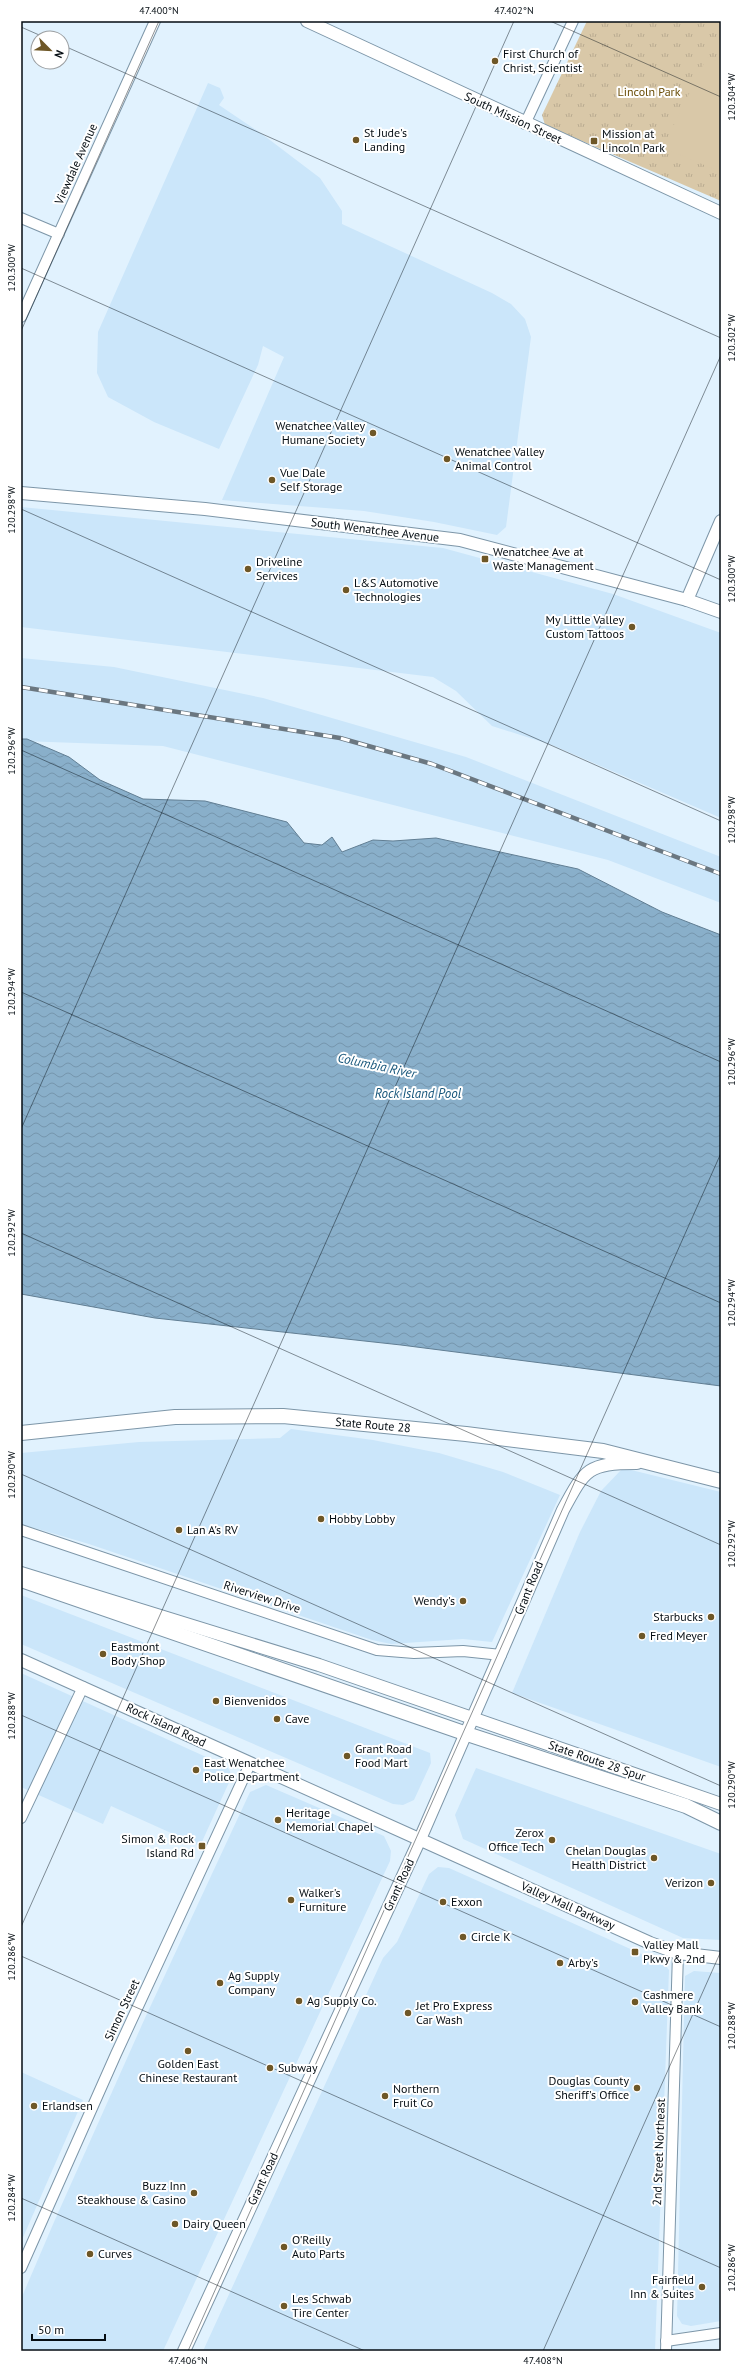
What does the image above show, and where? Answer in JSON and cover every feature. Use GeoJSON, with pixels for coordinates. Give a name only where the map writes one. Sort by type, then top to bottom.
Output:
{"type":"FeatureCollection","features":[{"type":"Feature","properties":{"kind":"highway","name":"State Route 28"},"geometry":{"type":"LineString","coordinates":[[21,1433],[175,1417],[283,1416],[466,1434],[603,1451],[644,1463],[721,1481]]}},
{"type":"Feature","properties":{"kind":"highway"},"geometry":{"type":"LineString","coordinates":[[21,1580],[467,1734],[686,1806],[721,1823]]}},
{"type":"Feature","properties":{"kind":"main road","name":"South Mission Street"},"geometry":{"type":"LineString","coordinates":[[307,21],[525,124],[721,213]]}},
{"type":"Feature","properties":{"kind":"main road","name":"South Wenatchee Avenue"},"geometry":{"type":"LineString","coordinates":[[21,493],[205,509],[460,540],[687,600],[721,612]]}},
{"type":"Feature","properties":{"kind":"main road"},"geometry":{"type":"LineString","coordinates":[[687,600],[721,521]]}},
{"type":"Feature","properties":{"kind":"main road","name":"Grant Road"},"geometry":{"type":"LineString","coordinates":[[184,2351],[420,1839],[467,1734],[547,1544],[578,1482],[592,1469],[604,1463],[644,1463]]}},
{"type":"Feature","properties":{"kind":"main road","name":"State Route 28 Spur"},"geometry":{"type":"LineString","coordinates":[[21,1572],[319,1665],[721,1804]]}},
{"type":"Feature","properties":{"kind":"main road","name":"Rock Island Road"},"geometry":{"type":"LineString","coordinates":[[21,1660],[420,1839]]}},
{"type":"Feature","properties":{"kind":"main road"},"geometry":{"type":"LineString","coordinates":[[686,1806],[721,1817]]}},
{"type":"Feature","properties":{"kind":"main road","name":"Valley Mall Parkway"},"geometry":{"type":"LineString","coordinates":[[420,1839],[643,1940],[678,1953],[721,1958]]}},
{"type":"Feature","properties":{"kind":"street","name":"Viewdale Avenue"},"geometry":{"type":"LineString","coordinates":[[21,317],[155,21]]}},
{"type":"Feature","properties":{"kind":"street"},"geometry":{"type":"LineString","coordinates":[[525,124],[573,21]]}},
{"type":"Feature","properties":{"kind":"street"},"geometry":{"type":"LineString","coordinates":[[21,218],[59,234]]}},
{"type":"Feature","properties":{"kind":"street","name":"Riverview Drive"},"geometry":{"type":"LineString","coordinates":[[21,1530],[377,1650],[414,1653],[463,1651],[501,1655]]}},
{"type":"Feature","properties":{"kind":"street"},"geometry":{"type":"LineString","coordinates":[[21,1818],[82,1687]]}},
{"type":"Feature","properties":{"kind":"street","name":"Simon Street"},"geometry":{"type":"LineString","coordinates":[[21,2268],[116,2054],[250,1764]]}},
{"type":"Feature","properties":{"kind":"street","name":"2nd Street Northeast"},"geometry":{"type":"LineString","coordinates":[[666,2346],[678,1953]]}},
{"type":"Feature","properties":{"kind":"street"},"geometry":{"type":"LineString","coordinates":[[666,2346],[721,2333]]}},
{"type":"Feature","properties":{"kind":"shaded area"},"geometry":{"type":"Polygon","coordinates":[[[208,83],[220,88],[224,98],[219,105],[262,134],[320,178],[342,211],[342,224],[492,293],[511,304],[525,319],[531,337],[506,527],[497,535],[434,522],[364,511],[222,500],[284,357],[263,346],[258,365],[219,449],[154,422],[108,397],[97,373],[98,332],[208,83]]]}},
{"type":"Feature","properties":{"kind":"shaded area"},"geometry":{"type":"Polygon","coordinates":[[[21,507],[443,548],[613,594],[721,633],[721,818],[552,745],[492,726],[456,691],[433,677],[21,627],[21,507]]]}},
{"type":"Feature","properties":{"kind":"shaded area"},"geometry":{"type":"Polygon","coordinates":[[[21,658],[114,667],[263,698],[466,757],[721,857],[721,903],[608,860],[163,746],[21,741],[21,658]]]}},
{"type":"Feature","properties":{"kind":"shaded area"},"geometry":{"type":"Polygon","coordinates":[[[291,1429],[373,1440],[439,1453],[503,1472],[560,1495],[492,1642],[463,1639],[391,1644],[372,1640],[89,1544],[21,1524],[21,1453],[139,1442],[280,1438],[291,1429]]]}},
{"type":"Feature","properties":{"kind":"shaded area"},"geometry":{"type":"Polygon","coordinates":[[[623,1468],[721,1492],[721,1767],[512,1693],[580,1532],[601,1491],[623,1468]]]}},
{"type":"Feature","properties":{"kind":"shaded area"},"geometry":{"type":"Polygon","coordinates":[[[21,1595],[430,1753],[431,1763],[414,1800],[403,1805],[393,1804],[21,1644],[21,1595]]]}},
{"type":"Feature","properties":{"kind":"shaded area"},"geometry":{"type":"Polygon","coordinates":[[[21,1673],[226,1766],[230,1771],[231,1778],[200,1846],[111,1806],[103,1824],[21,1787],[21,1673]]]}},
{"type":"Feature","properties":{"kind":"shaded area"},"geometry":{"type":"Polygon","coordinates":[[[476,1768],[721,1854],[721,1940],[683,1938],[463,1839],[455,1815],[476,1768]]]}},
{"type":"Feature","properties":{"kind":"shaded area"},"geometry":{"type":"Polygon","coordinates":[[[266,1785],[384,1836],[391,1851],[390,1861],[163,2351],[21,2351],[21,2299],[54,2222],[145,2018],[250,1792],[266,1785]]]}},
{"type":"Feature","properties":{"kind":"shaded area"},"geometry":{"type":"Polygon","coordinates":[[[438,1867],[449,1868],[664,1964],[669,1970],[655,2351],[203,2351],[383,1958],[397,1942],[429,1874],[438,1867]]]}},
{"type":"Feature","properties":{"kind":"shaded area"},"geometry":{"type":"Polygon","coordinates":[[[694,1971],[721,1973],[721,2321],[691,2326],[682,2324],[677,2316],[685,1976],[694,1971]]]}},
{"type":"Feature","properties":{"kind":"shaded area"},"geometry":{"type":"Polygon","coordinates":[[[21,2072],[83,2100],[21,2242],[21,2072]]]}},
{"type":"Feature","properties":{"kind":"green space","name":"Lincoln Park"},"geometry":{"type":"Polygon","coordinates":[[[587,21],[721,21],[721,201],[545,125],[542,115],[587,21]]]}},
{"type":"Feature","properties":{"kind":"green space"},"geometry":{"type":"Polygon","coordinates":[[[707,57],[721,63],[721,172],[671,151],[666,141],[707,57]]]}},
{"type":"Feature","properties":{"kind":"water","name":"Rock Island Pool"},"geometry":{"type":"Polygon","coordinates":[[[21,739],[27,739],[69,757],[100,780],[143,799],[205,801],[287,822],[304,843],[322,845],[332,837],[342,852],[373,840],[393,841],[436,838],[578,869],[662,912],[721,935],[721,1386],[401,1345],[155,1318],[21,1294],[21,739]]]}},
{"type":"Feature","properties":{"kind":"railway"},"geometry":{"type":"LineString","coordinates":[[21,687],[340,738],[432,764],[721,874]]}},
{"type":"Feature","properties":{"kind":"place","name":"First Church of Christ, Scientist"},"geometry":{"type":"Point","coordinates":[495,61]}},
{"type":"Feature","properties":{"kind":"place","name":"St Jude's Landing"},"geometry":{"type":"Point","coordinates":[356,140]}},
{"type":"Feature","properties":{"kind":"place","name":"Mission at Lincoln Park"},"geometry":{"type":"Point","coordinates":[594,141]}},
{"type":"Feature","properties":{"kind":"place","name":"Wenatchee Valley Humane Society"},"geometry":{"type":"Point","coordinates":[373,433]}},
{"type":"Feature","properties":{"kind":"place","name":"Wenatchee Valley Animal Control"},"geometry":{"type":"Point","coordinates":[447,459]}},
{"type":"Feature","properties":{"kind":"place","name":"Vue Dale Self Storage"},"geometry":{"type":"Point","coordinates":[272,480]}},
{"type":"Feature","properties":{"kind":"place","name":"Wenatchee Ave at Waste Management"},"geometry":{"type":"Point","coordinates":[485,559]}},
{"type":"Feature","properties":{"kind":"place","name":"Driveline Services"},"geometry":{"type":"Point","coordinates":[248,569]}},
{"type":"Feature","properties":{"kind":"place","name":"L&S Automotive Technologies"},"geometry":{"type":"Point","coordinates":[346,590]}},
{"type":"Feature","properties":{"kind":"place","name":"My Little Valley Custom Tattoos"},"geometry":{"type":"Point","coordinates":[632,627]}},
{"type":"Feature","properties":{"kind":"place","name":"Hobby Lobby"},"geometry":{"type":"Point","coordinates":[321,1519]}},
{"type":"Feature","properties":{"kind":"place","name":"Lan A's RV"},"geometry":{"type":"Point","coordinates":[179,1530]}},
{"type":"Feature","properties":{"kind":"place","name":"Wendy's"},"geometry":{"type":"Point","coordinates":[463,1601]}},
{"type":"Feature","properties":{"kind":"place","name":"Starbucks"},"geometry":{"type":"Point","coordinates":[711,1617]}},
{"type":"Feature","properties":{"kind":"place","name":"Fred Meyer"},"geometry":{"type":"Point","coordinates":[642,1636]}},
{"type":"Feature","properties":{"kind":"place","name":"Eastmont Body Shop"},"geometry":{"type":"Point","coordinates":[103,1654]}},
{"type":"Feature","properties":{"kind":"place","name":"Bienvenidos"},"geometry":{"type":"Point","coordinates":[216,1701]}},
{"type":"Feature","properties":{"kind":"place","name":"Cave"},"geometry":{"type":"Point","coordinates":[277,1719]}},
{"type":"Feature","properties":{"kind":"place","name":"Grant Road Food Mart"},"geometry":{"type":"Point","coordinates":[347,1756]}},
{"type":"Feature","properties":{"kind":"place","name":"East Wenatchee Police Department"},"geometry":{"type":"Point","coordinates":[196,1770]}},
{"type":"Feature","properties":{"kind":"place","name":"Heritage Memorial Chapel"},"geometry":{"type":"Point","coordinates":[278,1820]}},
{"type":"Feature","properties":{"kind":"place","name":"Zerox Office Tech"},"geometry":{"type":"Point","coordinates":[552,1840]}},
{"type":"Feature","properties":{"kind":"place","name":"Simon & Rock Island Rd"},"geometry":{"type":"Point","coordinates":[202,1846]}},
{"type":"Feature","properties":{"kind":"place","name":"Chelan Douglas Health District"},"geometry":{"type":"Point","coordinates":[654,1858]}},
{"type":"Feature","properties":{"kind":"place","name":"Verizon"},"geometry":{"type":"Point","coordinates":[711,1883]}},
{"type":"Feature","properties":{"kind":"place","name":"Walker's Furniture"},"geometry":{"type":"Point","coordinates":[291,1900]}},
{"type":"Feature","properties":{"kind":"place","name":"Exxon"},"geometry":{"type":"Point","coordinates":[443,1902]}},
{"type":"Feature","properties":{"kind":"place","name":"Circle K"},"geometry":{"type":"Point","coordinates":[463,1937]}},
{"type":"Feature","properties":{"kind":"place","name":"Valley Mall Pkwy & 2nd"},"geometry":{"type":"Point","coordinates":[635,1952]}},
{"type":"Feature","properties":{"kind":"place","name":"Arby's"},"geometry":{"type":"Point","coordinates":[560,1963]}},
{"type":"Feature","properties":{"kind":"place","name":"Ag Supply Company"},"geometry":{"type":"Point","coordinates":[220,1983]}},
{"type":"Feature","properties":{"kind":"place","name":"Ag Supply Co."},"geometry":{"type":"Point","coordinates":[299,2001]}},
{"type":"Feature","properties":{"kind":"place","name":"Cashmere Valley Bank"},"geometry":{"type":"Point","coordinates":[635,2002]}},
{"type":"Feature","properties":{"kind":"place","name":"Jet Pro Express Car Wash"},"geometry":{"type":"Point","coordinates":[408,2013]}},
{"type":"Feature","properties":{"kind":"place","name":"Golden East Chinese Restaurant"},"geometry":{"type":"Point","coordinates":[188,2051]}},
{"type":"Feature","properties":{"kind":"place","name":"Subway"},"geometry":{"type":"Point","coordinates":[270,2068]}},
{"type":"Feature","properties":{"kind":"place","name":"Douglas County Sheriff's Office"},"geometry":{"type":"Point","coordinates":[637,2088]}},
{"type":"Feature","properties":{"kind":"place","name":"Northern Fruit Co"},"geometry":{"type":"Point","coordinates":[385,2096]}},
{"type":"Feature","properties":{"kind":"place","name":"Erlandsen"},"geometry":{"type":"Point","coordinates":[34,2106]}},
{"type":"Feature","properties":{"kind":"place","name":"Buzz Inn Steakhouse & Casino"},"geometry":{"type":"Point","coordinates":[194,2193]}},
{"type":"Feature","properties":{"kind":"place","name":"Dairy Queen"},"geometry":{"type":"Point","coordinates":[175,2224]}},
{"type":"Feature","properties":{"kind":"place","name":"O'Reilly Auto Parts"},"geometry":{"type":"Point","coordinates":[284,2247]}},
{"type":"Feature","properties":{"kind":"place","name":"Curves"},"geometry":{"type":"Point","coordinates":[90,2254]}},
{"type":"Feature","properties":{"kind":"place","name":"Fairfield Inn & Suites"},"geometry":{"type":"Point","coordinates":[702,2287]}},
{"type":"Feature","properties":{"kind":"place","name":"Les Schwab Tire Center"},"geometry":{"type":"Point","coordinates":[284,2306]}},
{"type":"Feature","properties":{"kind":"water label","name":"Columbia River"},"geometry":{"type":"Point","coordinates":[377,1065]}}]}
